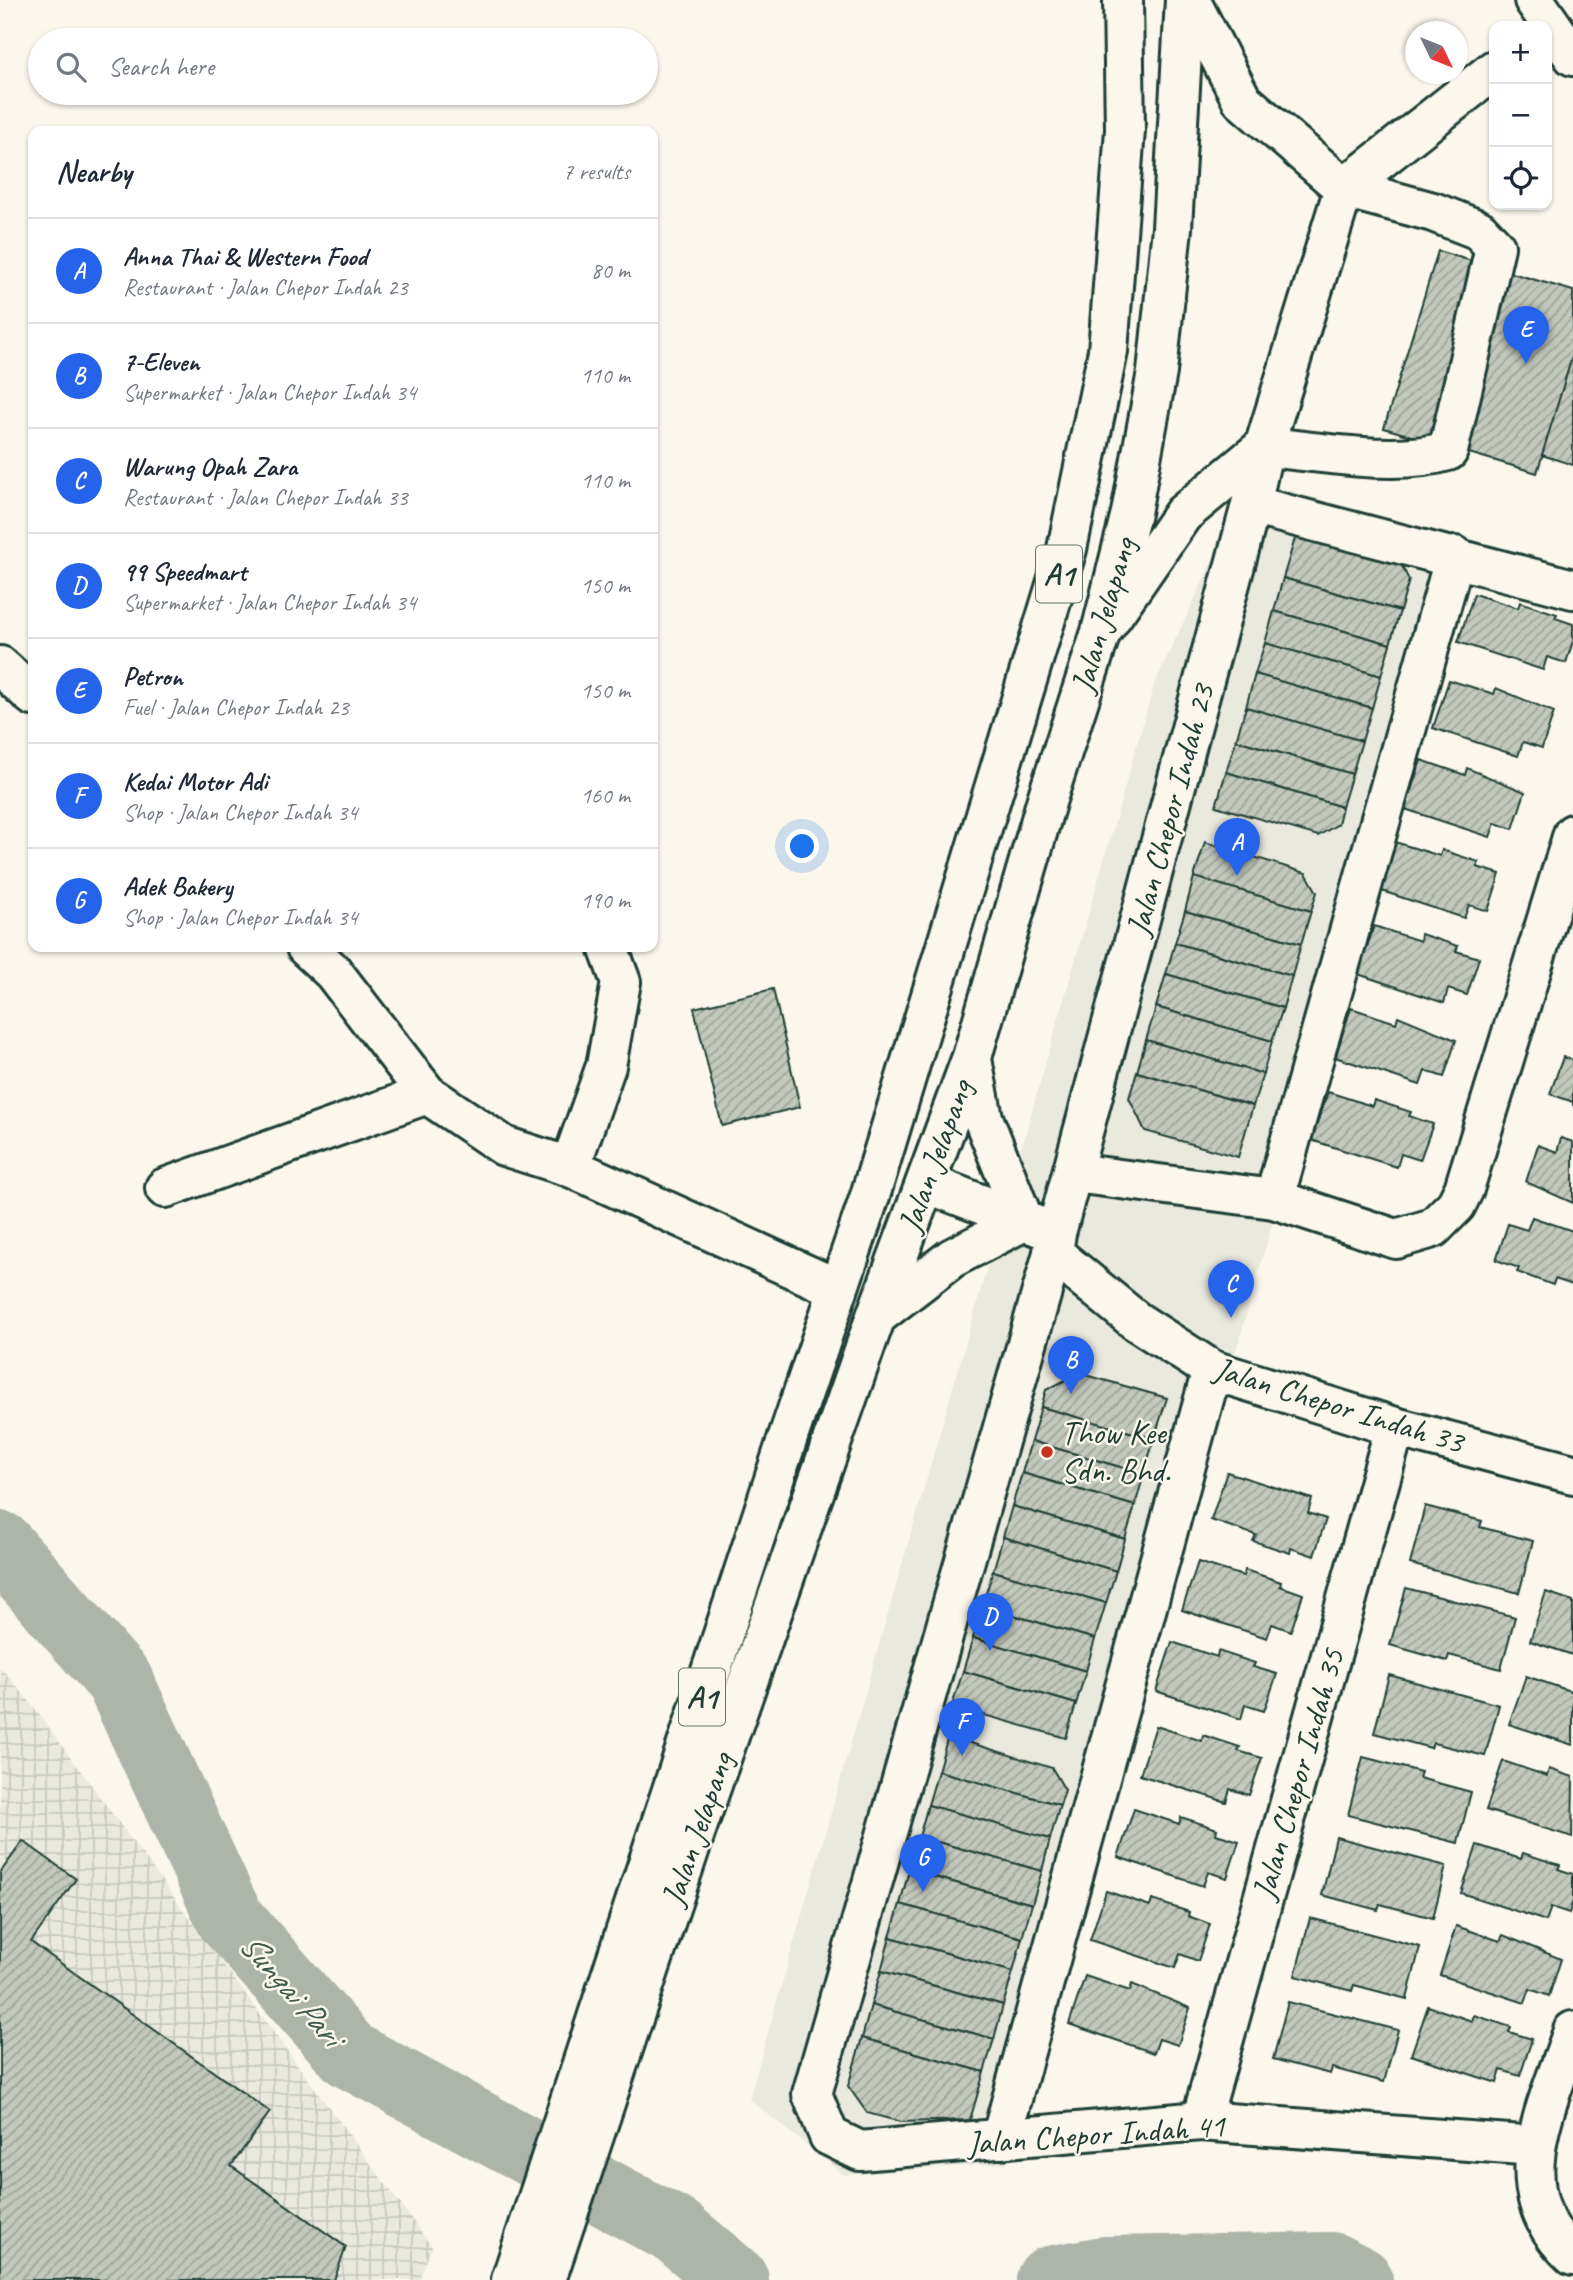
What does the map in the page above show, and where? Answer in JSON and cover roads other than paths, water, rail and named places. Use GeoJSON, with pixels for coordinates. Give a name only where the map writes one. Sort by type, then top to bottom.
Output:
{"type":"FeatureCollection","features":[{"type":"Feature","properties":{"kind":"street","name":"Jalan Jelapang"},"geometry":{"type":"LineString","coordinates":[[532,2270],[609,2039],[838,1289],[891,1130],[1070,536],[1108,351],[1125,131],[1123,0]]}},
{"type":"Feature","properties":{"kind":"street","name":"Jalan Jelapang"},"geometry":{"type":"LineString","coordinates":[[609,2039],[972,1057],[1047,799],[1101,632],[1131,513],[1157,372],[1172,228],[1188,0]]}},
{"type":"Feature","properties":{"kind":"street"},"geometry":{"type":"LineString","coordinates":[[1101,632],[1184,514],[1264,447],[1378,457],[1429,457],[1448,451],[1495,247],[1479,230],[1433,212],[1344,188],[1242,100],[1188,0]]}},
{"type":"Feature","properties":{"kind":"street"},"geometry":{"type":"LineString","coordinates":[[1543,18],[1573,56]]}},
{"type":"Feature","properties":{"kind":"street"},"geometry":{"type":"LineString","coordinates":[[1344,188],[1489,74]]}},
{"type":"Feature","properties":{"kind":"street","name":"Jalan Chepor Indah 23"},"geometry":{"type":"LineString","coordinates":[[829,2136],[812,2094],[1044,1235],[1074,1173],[1251,505],[1264,447],[1344,188]]}},
{"type":"Feature","properties":{"kind":"street"},"geometry":{"type":"LineString","coordinates":[[1251,505],[1455,556],[1573,589]]}},
{"type":"Feature","properties":{"kind":"street"},"geometry":{"type":"LineString","coordinates":[[1274,1199],[1455,556]]}},
{"type":"Feature","properties":{"kind":"street"},"geometry":{"type":"LineString","coordinates":[[0,666],[28,691]]}},
{"type":"Feature","properties":{"kind":"street"},"geometry":{"type":"LineString","coordinates":[[1074,1173],[1274,1199],[1396,1239],[1433,1228],[1456,1205],[1464,1189],[1573,834]]}},
{"type":"Feature","properties":{"kind":"street"},"geometry":{"type":"LineString","coordinates":[[311,952],[333,972],[427,1094],[504,1146],[570,1167],[838,1289]]}},
{"type":"Feature","properties":{"kind":"street"},"geometry":{"type":"LineString","coordinates":[[570,1167],[606,1066],[621,982],[610,952]]}},
{"type":"Feature","properties":{"kind":"street"},"geometry":{"type":"LineString","coordinates":[[972,1057],[983,1118],[1044,1235]]}},
{"type":"Feature","properties":{"kind":"street"},"geometry":{"type":"LineString","coordinates":[[165,1188],[427,1094]]}},
{"type":"Feature","properties":{"kind":"street"},"geometry":{"type":"LineString","coordinates":[[891,1130],[926,1183],[1044,1235]]}},
{"type":"Feature","properties":{"kind":"street"},"geometry":{"type":"LineString","coordinates":[[870,1196],[926,1183]]}},
{"type":"Feature","properties":{"kind":"street"},"geometry":{"type":"LineString","coordinates":[[876,1316],[952,1258],[1044,1235]]}},
{"type":"Feature","properties":{"kind":"street","name":"Jalan Chepor Indah 33"},"geometry":{"type":"LineString","coordinates":[[1044,1235],[1136,1321],[1212,1370],[1395,1427],[1573,1474]]}},
{"type":"Feature","properties":{"kind":"street"},"geometry":{"type":"LineString","coordinates":[[1001,2139],[1212,1370]]}},
{"type":"Feature","properties":{"kind":"street","name":"Jalan Chepor Indah 35"},"geometry":{"type":"LineString","coordinates":[[1201,2121],[1395,1427]]}},
{"type":"Feature","properties":{"kind":"street"},"geometry":{"type":"LineString","coordinates":[[1573,2031],[1535,2146],[1534,2193],[1557,2241],[1573,2256]]}},
{"type":"Feature","properties":{"kind":"street","name":"Jalan Chepor Indah 41"},"geometry":{"type":"LineString","coordinates":[[829,2136],[860,2151],[1201,2121],[1535,2146]]}},
{"type":"Feature","properties":{"kind":"waterway","name":"Sungai Pari"},"geometry":{"type":"LineString","coordinates":[[0,1545],[119,1680],[230,1919],[350,2055],[678,2232],[735,2280]]}},
{"type":"Feature","properties":{"kind":"waterway","name":"Sungai Pari"},"geometry":{"type":"LineString","coordinates":[[1050,2280],[1104,2270],[1331,2266],[1359,2280]]}},
{"type":"Feature","properties":{"kind":"place","name":"Petron"},"geometry":{"type":"Point","coordinates":[1526,364]}},
{"type":"Feature","properties":{"kind":"place","name":"Anna Thai & Western Food"},"geometry":{"type":"Point","coordinates":[1237,876]}},
{"type":"Feature","properties":{"kind":"place","name":"Warung Opah Zara"},"geometry":{"type":"Point","coordinates":[1231,1318]}},
{"type":"Feature","properties":{"kind":"place","name":"7-Eleven"},"geometry":{"type":"Point","coordinates":[1071,1394]}},
{"type":"Feature","properties":{"kind":"place","name":"Thow Kee Sdn. Bhd."},"geometry":{"type":"Point","coordinates":[1047,1452]}},
{"type":"Feature","properties":{"kind":"place","name":"99 Speedmart"},"geometry":{"type":"Point","coordinates":[990,1651]}},
{"type":"Feature","properties":{"kind":"place","name":"Kedai Motor Adi"},"geometry":{"type":"Point","coordinates":[962,1756]}},
{"type":"Feature","properties":{"kind":"place","name":"Adek Bakery"},"geometry":{"type":"Point","coordinates":[923,1892]}}]}
